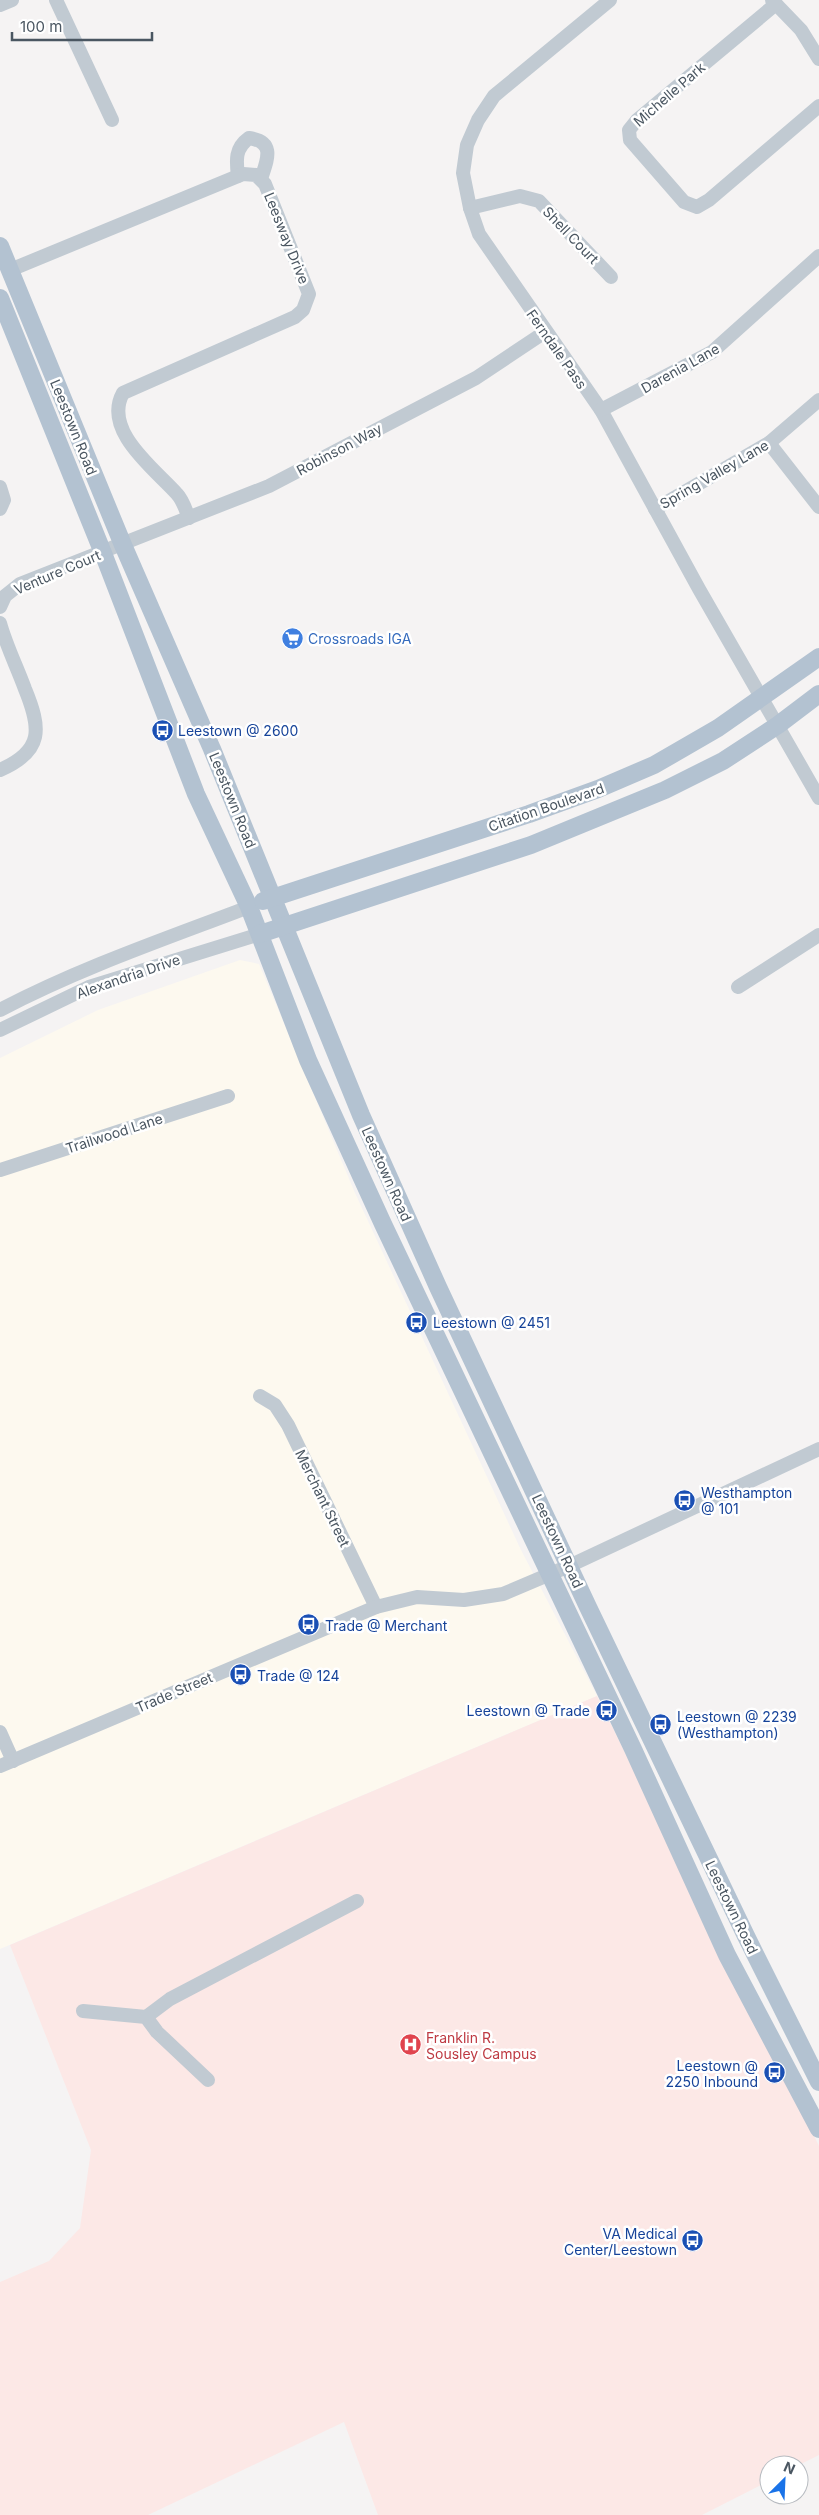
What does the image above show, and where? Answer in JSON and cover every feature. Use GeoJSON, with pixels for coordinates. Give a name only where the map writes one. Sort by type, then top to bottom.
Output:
{"type":"FeatureCollection","features":[{"type":"Feature","properties":{"kind":"main road","name":"Leestown Road"},"geometry":{"type":"LineString","coordinates":[[0,246],[5,268],[212,749],[361,1115],[438,1287],[569,1566],[746,1936],[819,2082]]}},
{"type":"Feature","properties":{"kind":"main road","name":"Leestown Road"},"geometry":{"type":"LineString","coordinates":[[0,298],[103,553],[196,794],[249,907],[312,1069],[383,1224],[551,1575],[727,1955],[815,2108],[819,2129]]}},
{"type":"Feature","properties":{"kind":"main road","name":"Citation Boulevard"},"geometry":{"type":"LineString","coordinates":[[249,907],[272,897],[519,817],[598,789],[654,765],[718,728],[819,657]]}},
{"type":"Feature","properties":{"kind":"main road","name":"Citation Boulevard"},"geometry":{"type":"LineString","coordinates":[[260,934],[284,928],[531,845],[665,790],[723,761],[778,725],[819,694]]}},
{"type":"Feature","properties":{"kind":"street"},"geometry":{"type":"LineString","coordinates":[[0,5],[12,0]]}},
{"type":"Feature","properties":{"kind":"street"},"geometry":{"type":"LineString","coordinates":[[56,0],[112,120]]}},
{"type":"Feature","properties":{"kind":"street","name":"Ferndale Pass"},"geometry":{"type":"LineString","coordinates":[[610,0],[494,96],[478,120],[467,145],[463,173],[470,208],[479,234],[600,410],[819,798]]}},
{"type":"Feature","properties":{"kind":"street"},"geometry":{"type":"LineString","coordinates":[[774,2],[801,30],[819,59]]}},
{"type":"Feature","properties":{"kind":"street","name":"Michelle Park"},"geometry":{"type":"LineString","coordinates":[[774,2],[637,120],[629,130],[630,140],[684,202],[697,207],[709,200],[819,106]]}},
{"type":"Feature","properties":{"kind":"street"},"geometry":{"type":"LineString","coordinates":[[238,176],[238,152],[241,144],[249,138],[259,140],[265,145],[268,153],[261,179]]}},
{"type":"Feature","properties":{"kind":"street","name":"Leesway Drive"},"geometry":{"type":"LineString","coordinates":[[5,268],[238,176],[252,174],[261,179],[265,184],[309,294],[303,310],[295,317],[123,393],[118,406],[121,424],[134,450],[179,496],[189,518]]}},
{"type":"Feature","properties":{"kind":"street","name":"Shell Court"},"geometry":{"type":"LineString","coordinates":[[470,208],[520,196],[539,202],[611,277]]}},
{"type":"Feature","properties":{"kind":"street","name":"Darenia Lane"},"geometry":{"type":"LineString","coordinates":[[600,410],[712,352],[738,330],[757,309],[819,256]]}},
{"type":"Feature","properties":{"kind":"street","name":"Robinson Way"},"geometry":{"type":"LineString","coordinates":[[123,545],[269,486],[476,378],[545,332]]}},
{"type":"Feature","properties":{"kind":"street","name":"Spring Valley Lane"},"geometry":{"type":"LineString","coordinates":[[655,509],[769,443],[819,400]]}},
{"type":"Feature","properties":{"kind":"street"},"geometry":{"type":"LineString","coordinates":[[769,443],[819,507]]}},
{"type":"Feature","properties":{"kind":"street"},"geometry":{"type":"LineString","coordinates":[[0,487],[4,500],[0,509]]}},
{"type":"Feature","properties":{"kind":"street","name":"Venture Court"},"geometry":{"type":"LineString","coordinates":[[0,608],[5,596],[20,584],[123,545]]}},
{"type":"Feature","properties":{"kind":"street"},"geometry":{"type":"LineString","coordinates":[[0,623],[38,724],[32,746],[24,757],[0,770]]}},
{"type":"Feature","properties":{"kind":"street","name":"Alexandria Drive"},"geometry":{"type":"LineString","coordinates":[[0,1010],[51,983],[249,907]]}},
{"type":"Feature","properties":{"kind":"street","name":"Alexandria Drive"},"geometry":{"type":"LineString","coordinates":[[0,1030],[89,987],[260,934]]}},
{"type":"Feature","properties":{"kind":"street"},"geometry":{"type":"LineString","coordinates":[[738,987],[819,935]]}},
{"type":"Feature","properties":{"kind":"street","name":"Trailwood Lane"},"geometry":{"type":"LineString","coordinates":[[0,1170],[228,1096]]}},
{"type":"Feature","properties":{"kind":"street","name":"Merchant Street"},"geometry":{"type":"LineString","coordinates":[[260,1396],[275,1405],[288,1425],[376,1607]]}},
{"type":"Feature","properties":{"kind":"street","name":"Trade Street"},"geometry":{"type":"LineString","coordinates":[[6,1764],[376,1607],[417,1597],[478,1599],[503,1594],[551,1575],[819,1449]]}},
{"type":"Feature","properties":{"kind":"street"},"geometry":{"type":"LineString","coordinates":[[0,1732],[6,1764]]}},
{"type":"Feature","properties":{"kind":"street"},"geometry":{"type":"LineString","coordinates":[[83,2012],[146,2017],[170,1999],[357,1901]]}},
{"type":"Feature","properties":{"kind":"street"},"geometry":{"type":"LineString","coordinates":[[146,2017],[157,2032],[208,2080]]}},
{"type":"Feature","properties":{"kind":"shaded area"},"geometry":{"type":"Polygon","coordinates":[[[240,960],[259,964],[355,1193],[521,1550],[597,1696],[0,1949],[0,1058],[98,1010],[240,960]]]}},
{"type":"Feature","properties":{"kind":"shaded area","name":"Franklin R. Sousley Campus"},"geometry":{"type":"Polygon","coordinates":[[[597,1696],[819,2146],[819,2455],[809,2460],[809,2455],[759,2455],[759,2486],[702,2515],[378,2515],[344,2422],[148,2515],[0,2515],[0,2282],[49,2261],[80,2228],[91,2150],[10,1945],[597,1696]]]}},
{"type":"Feature","properties":{"kind":"place","name":"Crossroads IGA"},"geometry":{"type":"Point","coordinates":[292,638]}},
{"type":"Feature","properties":{"kind":"place","name":"Leestown @ 2600"},"geometry":{"type":"Point","coordinates":[162,730]}},
{"type":"Feature","properties":{"kind":"place","name":"Leestown @ 2451"},"geometry":{"type":"Point","coordinates":[417,1322]}},
{"type":"Feature","properties":{"kind":"place","name":"Westhampton @ 101"},"geometry":{"type":"Point","coordinates":[685,1500]}},
{"type":"Feature","properties":{"kind":"place","name":"Trade @ Merchant"},"geometry":{"type":"Point","coordinates":[309,1625]}},
{"type":"Feature","properties":{"kind":"place","name":"Trade @ 124"},"geometry":{"type":"Point","coordinates":[241,1675]}},
{"type":"Feature","properties":{"kind":"place","name":"Leestown @ Trade"},"geometry":{"type":"Point","coordinates":[606,1710]}},
{"type":"Feature","properties":{"kind":"place","name":"Leestown @ 2239 (Westhampton)"},"geometry":{"type":"Point","coordinates":[661,1724]}},
{"type":"Feature","properties":{"kind":"place","name":"Franklin R. Sousley Campus"},"geometry":{"type":"Point","coordinates":[410,2045]}},
{"type":"Feature","properties":{"kind":"place","name":"Leestown @ 2250 Inbound"},"geometry":{"type":"Point","coordinates":[774,2073]}},
{"type":"Feature","properties":{"kind":"place","name":"VA Medical Center/Leestown"},"geometry":{"type":"Point","coordinates":[693,2241]}}]}
